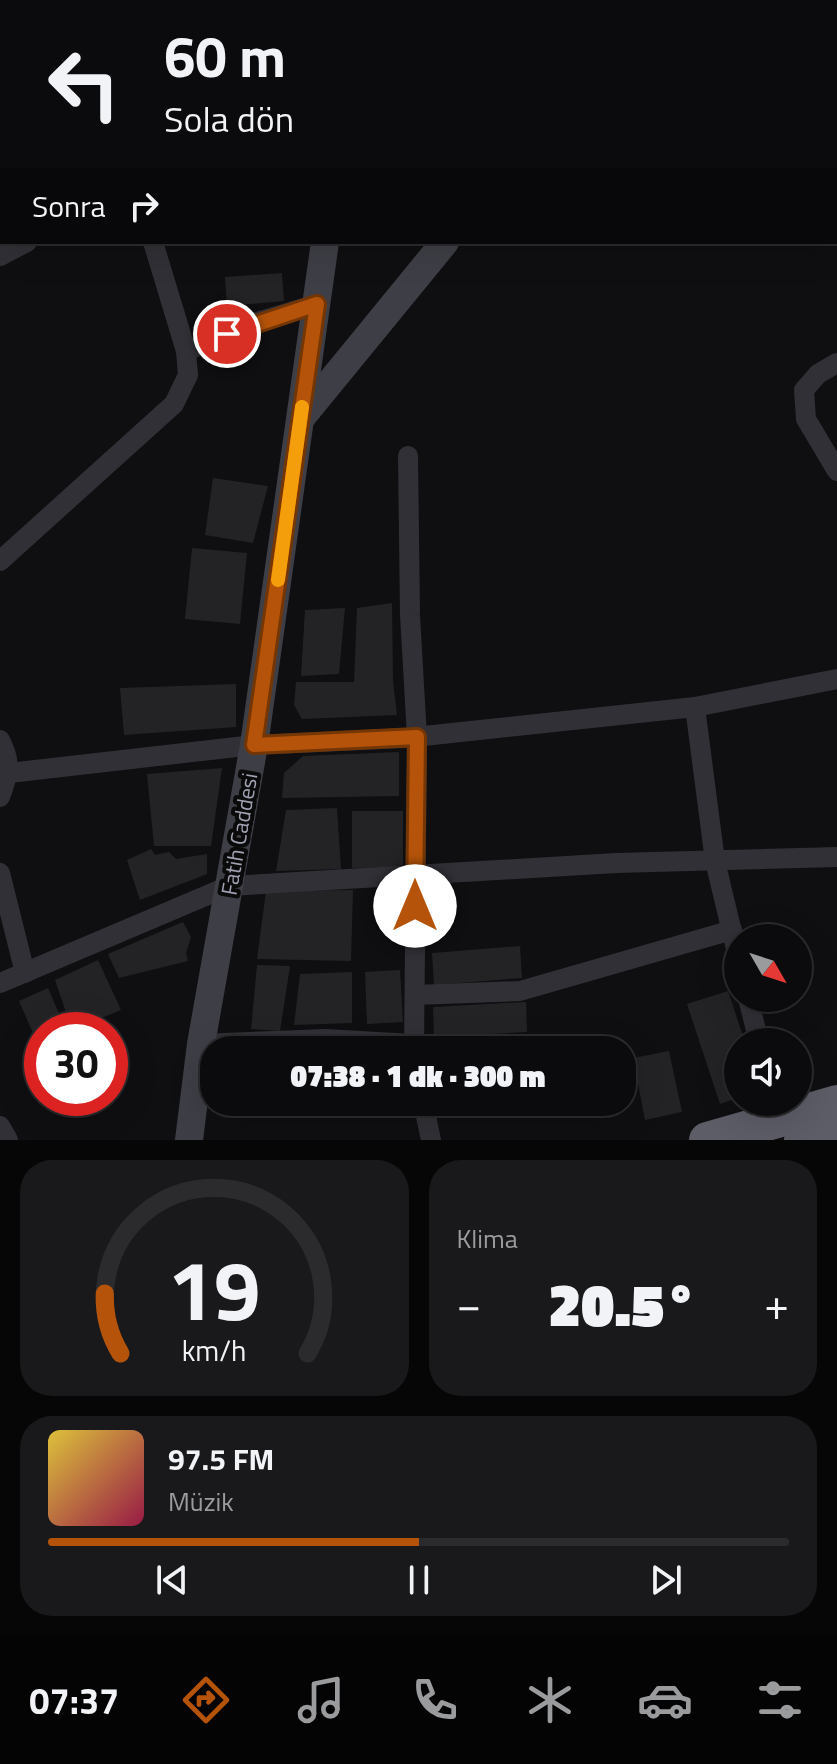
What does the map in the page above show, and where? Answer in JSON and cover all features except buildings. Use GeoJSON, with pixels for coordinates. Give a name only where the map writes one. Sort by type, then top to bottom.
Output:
{"type":"FeatureCollection","features":[{"type":"Feature","properties":{"kind":"highway"},"geometry":{"type":"LineString","coordinates":[[707,1140],[784,1121],[837,1103]]}},
{"type":"Feature","properties":{"kind":"highway"},"geometry":{"type":"LineString","coordinates":[[784,1121],[837,1129]]}},
{"type":"Feature","properties":{"kind":"street"},"geometry":{"type":"LineString","coordinates":[[1,251],[21,244]]}},
{"type":"Feature","properties":{"kind":"street"},"geometry":{"type":"LineString","coordinates":[[0,561],[174,404],[188,375],[186,351],[154,244]]}},
{"type":"Feature","properties":{"kind":"street","name":"Fatih Caddesi"},"geometry":{"type":"LineString","coordinates":[[202,1036],[254,745],[325,244]]}},
{"type":"Feature","properties":{"kind":"street"},"geometry":{"type":"LineString","coordinates":[[301,418],[443,244]]}},
{"type":"Feature","properties":{"kind":"street"},"geometry":{"type":"LineString","coordinates":[[186,351],[247,325],[317,304]]}},
{"type":"Feature","properties":{"kind":"street"},"geometry":{"type":"LineString","coordinates":[[837,363],[818,374],[804,390],[806,419],[837,471]]}},
{"type":"Feature","properties":{"kind":"street"},"geometry":{"type":"LineString","coordinates":[[408,456],[410,615],[417,737],[413,1036]]}},
{"type":"Feature","properties":{"kind":"street"},"geometry":{"type":"LineString","coordinates":[[9,773],[254,745],[417,737],[695,707],[837,679]]}},
{"type":"Feature","properties":{"kind":"street"},"geometry":{"type":"LineString","coordinates":[[695,707],[715,861],[731,924]]}},
{"type":"Feature","properties":{"kind":"street"},"geometry":{"type":"LineString","coordinates":[[0,740],[8,755],[9,773],[0,797]]}},
{"type":"Feature","properties":{"kind":"street"},"geometry":{"type":"LineString","coordinates":[[0,983],[229,886],[616,863],[837,857]]}},
{"type":"Feature","properties":{"kind":"street"},"geometry":{"type":"LineString","coordinates":[[0,873],[25,973]]}},
{"type":"Feature","properties":{"kind":"street"},"geometry":{"type":"LineString","coordinates":[[415,995],[520,991],[724,932]]}},
{"type":"Feature","properties":{"kind":"street","name":"Fatih Caddesi"},"geometry":{"type":"LineString","coordinates":[[189,1140],[200,1052]]}},
{"type":"Feature","properties":{"kind":"street"},"geometry":{"type":"LineString","coordinates":[[426,1116],[431,1140]]}},
{"type":"Feature","properties":{"kind":"street"},"geometry":{"type":"LineString","coordinates":[[0,1126],[8,1140]]}},
{"type":"Feature","properties":{"kind":"slow traffic"},"geometry":{"type":"LineString","coordinates":[[278,580],[302,407]]}},
{"type":"Feature","properties":{"kind":"route"},"geometry":{"type":"LineString","coordinates":[[227,334],[317,304],[254,745],[417,737],[415,906]]}}]}
